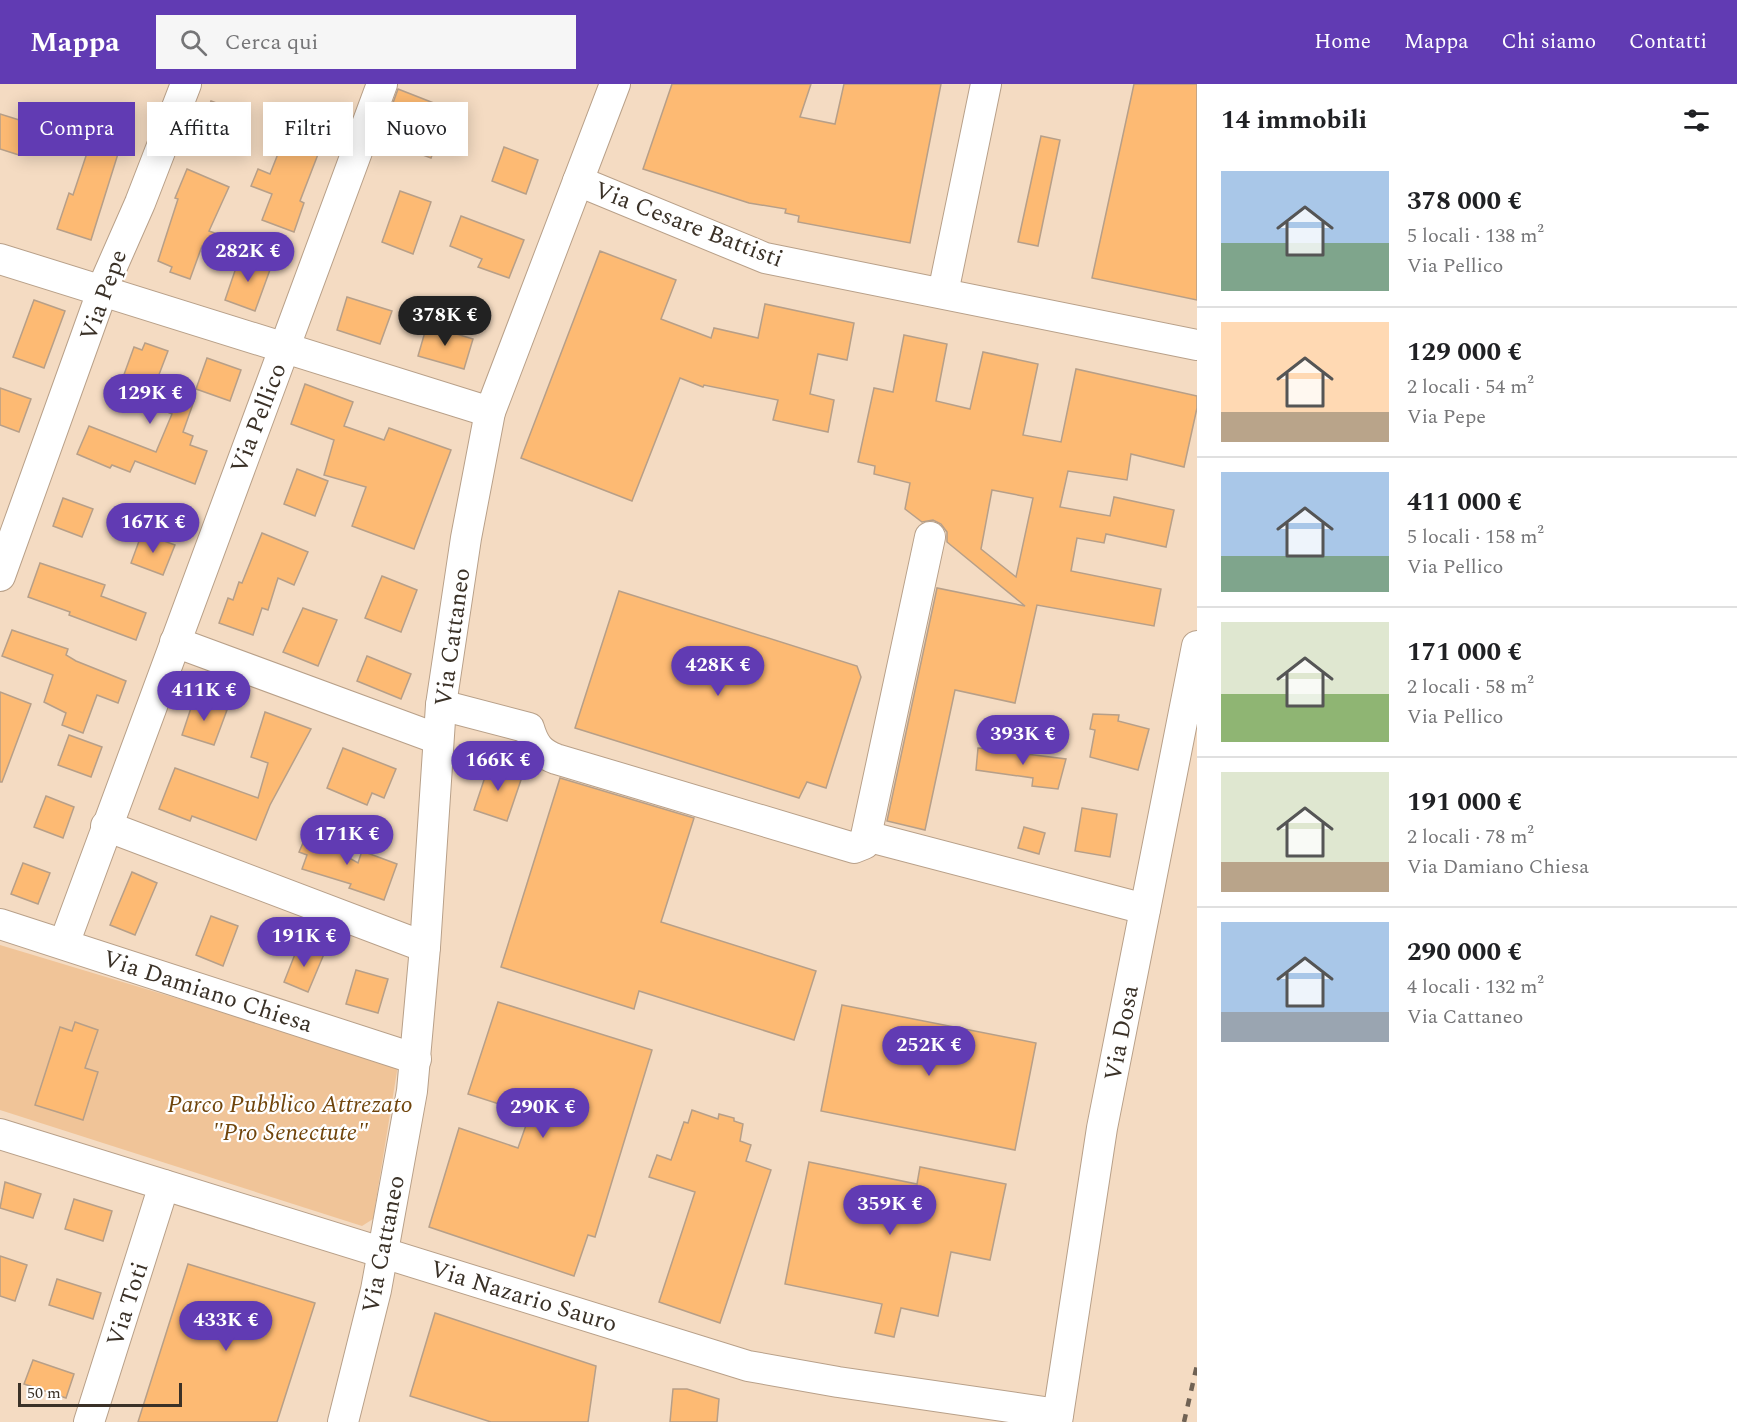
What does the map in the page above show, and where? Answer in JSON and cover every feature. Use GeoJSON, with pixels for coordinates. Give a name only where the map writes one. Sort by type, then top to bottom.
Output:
{"type":"FeatureCollection","features":[{"type":"Feature","properties":{"kind":"street","name":"Via Pepe"},"geometry":{"type":"LineString","coordinates":[[0,576],[103,291],[186,84]]}},
{"type":"Feature","properties":{"kind":"street","name":"Via Pellico"},"geometry":{"type":"LineString","coordinates":[[64,944],[382,84]]}},
{"type":"Feature","properties":{"kind":"street","name":"Via Cattaneo"},"geometry":{"type":"LineString","coordinates":[[343,1422],[382,1254],[416,1059],[441,705],[466,538],[490,412],[615,84]]}},
{"type":"Feature","properties":{"kind":"street"},"geometry":{"type":"LineString","coordinates":[[943,293],[986,84]]}},
{"type":"Feature","properties":{"kind":"street","name":"Via Cesare Battisti"},"geometry":{"type":"LineString","coordinates":[[578,181],[765,258],[1197,345]]}},
{"type":"Feature","properties":{"kind":"street","name":"Via Pellico"},"geometry":{"type":"LineString","coordinates":[[0,259],[490,412]]}},
{"type":"Feature","properties":{"kind":"street"},"geometry":{"type":"LineString","coordinates":[[441,705],[530,728],[533,741],[542,754],[556,759],[854,848],[864,844],[866,836],[930,537]]}},
{"type":"Feature","properties":{"kind":"street"},"geometry":{"type":"LineString","coordinates":[[175,642],[438,740]]}},
{"type":"Feature","properties":{"kind":"street","name":"Via Dosa"},"geometry":{"type":"LineString","coordinates":[[1057,1418],[1102,1128],[1197,646]]}},
{"type":"Feature","properties":{"kind":"street"},"geometry":{"type":"LineString","coordinates":[[106,826],[425,946]]}},
{"type":"Feature","properties":{"kind":"street"},"geometry":{"type":"LineString","coordinates":[[866,836],[1145,909]]}},
{"type":"Feature","properties":{"kind":"street","name":"Via Damiano Chiesa"},"geometry":{"type":"LineString","coordinates":[[0,924],[416,1059]]}},
{"type":"Feature","properties":{"kind":"street","name":"Via Nazario Sauro"},"geometry":{"type":"LineString","coordinates":[[0,1134],[748,1366],[1057,1418]]}},
{"type":"Feature","properties":{"kind":"street","name":"Via Toti"},"geometry":{"type":"LineString","coordinates":[[89,1422],[164,1185]]}},
{"type":"Feature","properties":{"kind":"green space","name":"Parco Pubblico Attrezato \"Pro Senectute\""},"geometry":{"type":"Polygon","coordinates":[[[0,945],[398,1065],[373,1219],[362,1226],[0,1110],[0,945]]]}},
{"type":"Feature","properties":{"kind":"building"},"geometry":{"type":"Polygon","coordinates":[[[672,84],[811,84],[800,117],[835,124],[844,84],[941,84],[910,243],[798,222],[799,216],[785,213],[786,209],[749,203],[643,169],[672,84]]]}},
{"type":"Feature","properties":{"kind":"building"},"geometry":{"type":"Polygon","coordinates":[[[1134,84],[1197,84],[1197,300],[1092,278],[1134,84]]]}},
{"type":"Feature","properties":{"kind":"building"},"geometry":{"type":"Polygon","coordinates":[[[398,89],[431,102],[393,102],[398,89]]]}},
{"type":"Feature","properties":{"kind":"building"},"geometry":{"type":"Polygon","coordinates":[[[0,114],[18,120],[18,155],[0,149],[0,114]]]}},
{"type":"Feature","properties":{"kind":"building"},"geometry":{"type":"Polygon","coordinates":[[[1041,136],[1060,140],[1038,246],[1018,242],[1041,136]]]}},
{"type":"Feature","properties":{"kind":"building"},"geometry":{"type":"Polygon","coordinates":[[[504,147],[538,160],[526,194],[492,181],[504,147]]]}},
{"type":"Feature","properties":{"kind":"building"},"geometry":{"type":"Polygon","coordinates":[[[86,156],[117,156],[91,240],[57,229],[69,193],[73,195],[86,156]]]}},
{"type":"Feature","properties":{"kind":"building"},"geometry":{"type":"Polygon","coordinates":[[[277,156],[317,156],[300,201],[304,203],[294,232],[262,220],[272,194],[251,186],[258,169],[270,174],[277,156]]]}},
{"type":"Feature","properties":{"kind":"building"},"geometry":{"type":"Polygon","coordinates":[[[187,169],[229,187],[209,231],[243,243],[242,250],[202,246],[190,279],[170,272],[172,267],[158,261],[178,199],[175,198],[187,169]]]}},
{"type":"Feature","properties":{"kind":"building"},"geometry":{"type":"Polygon","coordinates":[[[400,191],[431,202],[413,254],[382,242],[400,191]]]}},
{"type":"Feature","properties":{"kind":"building"},"geometry":{"type":"Polygon","coordinates":[[[461,216],[524,240],[509,278],[478,267],[482,259],[450,246],[461,216]]]}},
{"type":"Feature","properties":{"kind":"building"},"geometry":{"type":"Polygon","coordinates":[[[600,251],[676,280],[661,319],[711,338],[714,328],[758,338],[765,304],[854,323],[847,360],[818,354],[810,394],[834,400],[828,432],[773,420],[778,400],[704,385],[703,387],[680,378],[632,501],[521,458],[600,251]]]}},
{"type":"Feature","properties":{"kind":"building"},"geometry":{"type":"Polygon","coordinates":[[[240,256],[271,267],[255,311],[225,300],[240,256]]]}},
{"type":"Feature","properties":{"kind":"building"},"geometry":{"type":"Polygon","coordinates":[[[347,297],[392,311],[380,344],[337,330],[347,297]]]}},
{"type":"Feature","properties":{"kind":"building"},"geometry":{"type":"Polygon","coordinates":[[[34,300],[65,311],[44,368],[13,357],[34,300]]]}},
{"type":"Feature","properties":{"kind":"building"},"geometry":{"type":"Polygon","coordinates":[[[427,325],[473,339],[464,369],[418,356],[427,325]]]}},
{"type":"Feature","properties":{"kind":"building"},"geometry":{"type":"Polygon","coordinates":[[[904,335],[947,344],[936,401],[970,409],[983,352],[1038,364],[1023,435],[1061,442],[1076,369],[1197,396],[1197,408],[1184,467],[1131,454],[1127,480],[1068,471],[1060,507],[1110,516],[1114,497],[1174,510],[1166,547],[1106,534],[1104,543],[1077,538],[1071,571],[1161,589],[1154,626],[1037,605],[1015,703],[955,690],[925,830],[887,821],[937,588],[1025,606],[947,542],[947,532],[941,524],[933,520],[922,522],[905,509],[910,483],[874,474],[875,466],[858,462],[874,388],[893,392],[904,335]],[[992,490],[981,549],[1016,577],[1033,498],[992,490]]]}},
{"type":"Feature","properties":{"kind":"building"},"geometry":{"type":"Polygon","coordinates":[[[145,343],[168,351],[155,385],[195,398],[183,432],[193,436],[190,445],[207,451],[195,484],[135,461],[130,472],[112,465],[110,468],[77,454],[89,426],[156,452],[172,414],[126,394],[122,380],[134,347],[142,350],[145,343]]]}},
{"type":"Feature","properties":{"kind":"building"},"geometry":{"type":"Polygon","coordinates":[[[207,358],[241,370],[230,401],[196,389],[207,358]]]}},
{"type":"Feature","properties":{"kind":"building"},"geometry":{"type":"Polygon","coordinates":[[[305,384],[353,402],[344,426],[384,440],[389,428],[451,450],[414,549],[352,526],[366,487],[324,475],[334,440],[291,424],[305,384]]]}},
{"type":"Feature","properties":{"kind":"building"},"geometry":{"type":"Polygon","coordinates":[[[0,388],[31,399],[19,432],[0,425],[0,388]]]}},
{"type":"Feature","properties":{"kind":"building"},"geometry":{"type":"Polygon","coordinates":[[[297,469],[328,481],[315,516],[284,504],[297,469]]]}},
{"type":"Feature","properties":{"kind":"building"},"geometry":{"type":"Polygon","coordinates":[[[63,498],[93,509],[82,537],[53,526],[63,498]]]}},
{"type":"Feature","properties":{"kind":"building"},"geometry":{"type":"Polygon","coordinates":[[[142,533],[175,545],[163,575],[131,563],[142,533]]]}},
{"type":"Feature","properties":{"kind":"building"},"geometry":{"type":"Polygon","coordinates":[[[262,533],[308,552],[294,585],[278,578],[268,610],[262,608],[253,635],[219,623],[228,598],[233,600],[239,582],[242,583],[262,533]]]}},
{"type":"Feature","properties":{"kind":"building"},"geometry":{"type":"Polygon","coordinates":[[[40,563],[105,585],[101,596],[146,613],[136,640],[28,597],[40,563]]]}},
{"type":"Feature","properties":{"kind":"building"},"geometry":{"type":"Polygon","coordinates":[[[382,576],[417,590],[401,632],[365,618],[382,576]]]}},
{"type":"Feature","properties":{"kind":"building"},"geometry":{"type":"Polygon","coordinates":[[[619,591],[857,666],[861,677],[826,788],[807,782],[799,798],[575,728],[619,591]]]}},
{"type":"Feature","properties":{"kind":"building"},"geometry":{"type":"Polygon","coordinates":[[[303,608],[337,620],[318,666],[283,652],[303,608]]]}},
{"type":"Feature","properties":{"kind":"building"},"geometry":{"type":"Polygon","coordinates":[[[12,630],[68,649],[66,655],[76,661],[126,681],[118,703],[97,695],[83,733],[62,725],[66,713],[44,702],[53,675],[2,656],[12,630]]]}},
{"type":"Feature","properties":{"kind":"building"},"geometry":{"type":"Polygon","coordinates":[[[367,656],[411,674],[401,699],[357,681],[367,656]]]}},
{"type":"Feature","properties":{"kind":"building"},"geometry":{"type":"Polygon","coordinates":[[[0,692],[31,704],[2,782],[0,782],[0,692]]]}},
{"type":"Feature","properties":{"kind":"building"},"geometry":{"type":"Polygon","coordinates":[[[194,699],[227,710],[214,745],[182,735],[194,699]]]}},
{"type":"Feature","properties":{"kind":"building"},"geometry":{"type":"Polygon","coordinates":[[[265,712],[311,729],[270,805],[256,840],[192,816],[190,821],[159,809],[175,768],[258,798],[268,763],[251,757],[265,712]]]}},
{"type":"Feature","properties":{"kind":"building"},"geometry":{"type":"Polygon","coordinates":[[[1093,714],[1119,715],[1118,721],[1149,729],[1138,770],[1090,757],[1095,730],[1090,729],[1093,714]]]}},
{"type":"Feature","properties":{"kind":"building"},"geometry":{"type":"Polygon","coordinates":[[[69,735],[102,747],[91,777],[58,765],[69,735]]]}},
{"type":"Feature","properties":{"kind":"building"},"geometry":{"type":"Polygon","coordinates":[[[343,748],[396,769],[384,798],[372,793],[367,805],[327,788],[343,748]]]}},
{"type":"Feature","properties":{"kind":"building"},"geometry":{"type":"Polygon","coordinates":[[[978,748],[1066,759],[1058,789],[1032,786],[1033,778],[976,770],[978,748]]]}},
{"type":"Feature","properties":{"kind":"building"},"geometry":{"type":"Polygon","coordinates":[[[490,762],[523,774],[507,821],[474,810],[490,762]]]}},
{"type":"Feature","properties":{"kind":"building"},"geometry":{"type":"Polygon","coordinates":[[[560,778],[694,818],[661,922],[816,971],[794,1040],[639,991],[634,1009],[501,967],[560,778]]]}},
{"type":"Feature","properties":{"kind":"building"},"geometry":{"type":"Polygon","coordinates":[[[46,796],[74,807],[63,838],[34,827],[46,796]]]}},
{"type":"Feature","properties":{"kind":"building"},"geometry":{"type":"Polygon","coordinates":[[[1082,808],[1117,814],[1110,857],[1075,851],[1082,808]]]}},
{"type":"Feature","properties":{"kind":"building"},"geometry":{"type":"Polygon","coordinates":[[[310,827],[332,835],[328,846],[358,863],[362,851],[397,864],[384,900],[349,888],[351,884],[302,869],[307,855],[299,852],[310,827]]]}},
{"type":"Feature","properties":{"kind":"building"},"geometry":{"type":"Polygon","coordinates":[[[1024,827],[1045,833],[1039,854],[1018,848],[1024,827]]]}},
{"type":"Feature","properties":{"kind":"building"},"geometry":{"type":"Polygon","coordinates":[[[23,863],[50,873],[38,904],[11,894],[23,863]]]}},
{"type":"Feature","properties":{"kind":"building"},"geometry":{"type":"Polygon","coordinates":[[[132,872],[157,883],[135,935],[110,925],[132,872]]]}},
{"type":"Feature","properties":{"kind":"building"},"geometry":{"type":"Polygon","coordinates":[[[211,916],[238,926],[223,966],[196,955],[211,916]]]}},
{"type":"Feature","properties":{"kind":"building"},"geometry":{"type":"Polygon","coordinates":[[[299,944],[324,954],[308,992],[284,982],[299,944]]]}},
{"type":"Feature","properties":{"kind":"building"},"geometry":{"type":"Polygon","coordinates":[[[356,970],[388,979],[378,1013],[346,1004],[356,970]]]}},
{"type":"Feature","properties":{"kind":"building"},"geometry":{"type":"Polygon","coordinates":[[[498,1002],[652,1050],[595,1237],[588,1235],[574,1276],[429,1227],[459,1128],[518,1148],[530,1114],[468,1094],[498,1002]]]}},
{"type":"Feature","properties":{"kind":"building"},"geometry":{"type":"Polygon","coordinates":[[[842,1005],[1036,1043],[1015,1150],[821,1111],[842,1005]]]}},
{"type":"Feature","properties":{"kind":"building"},"geometry":{"type":"Polygon","coordinates":[[[75,1022],[98,1030],[85,1068],[98,1072],[83,1120],[35,1105],[60,1027],[72,1031],[75,1022]]]}},
{"type":"Feature","properties":{"kind":"building"},"geometry":{"type":"Polygon","coordinates":[[[692,1110],[718,1119],[719,1114],[734,1118],[734,1121],[743,1124],[740,1141],[751,1145],[746,1161],[771,1170],[720,1323],[659,1302],[695,1192],[649,1177],[657,1155],[671,1160],[684,1122],[688,1123],[692,1110]]]}},
{"type":"Feature","properties":{"kind":"building"},"geometry":{"type":"Polygon","coordinates":[[[809,1162],[917,1184],[920,1167],[1006,1184],[990,1260],[951,1252],[938,1316],[901,1308],[894,1337],[875,1333],[882,1304],[785,1284],[809,1162]]]}},
{"type":"Feature","properties":{"kind":"building"},"geometry":{"type":"Polygon","coordinates":[[[5,1182],[41,1194],[33,1218],[0,1208],[5,1182]]]}},
{"type":"Feature","properties":{"kind":"building"},"geometry":{"type":"Polygon","coordinates":[[[74,1199],[112,1211],[103,1241],[65,1229],[74,1199]]]}},
{"type":"Feature","properties":{"kind":"building"},"geometry":{"type":"Polygon","coordinates":[[[0,1256],[27,1265],[15,1301],[0,1296],[0,1256]]]}},
{"type":"Feature","properties":{"kind":"building"},"geometry":{"type":"Polygon","coordinates":[[[188,1264],[315,1303],[277,1422],[138,1422],[188,1264]]]}},
{"type":"Feature","properties":{"kind":"building"},"geometry":{"type":"Polygon","coordinates":[[[57,1279],[101,1293],[93,1319],[49,1305],[57,1279]]]}},
{"type":"Feature","properties":{"kind":"building"},"geometry":{"type":"Polygon","coordinates":[[[435,1313],[596,1366],[588,1422],[491,1422],[410,1396],[435,1313]]]}},
{"type":"Feature","properties":{"kind":"building"},"geometry":{"type":"Polygon","coordinates":[[[33,1360],[74,1374],[66,1398],[24,1384],[33,1360]]]}},
{"type":"Feature","properties":{"kind":"building"},"geometry":{"type":"Polygon","coordinates":[[[673,1389],[687,1389],[719,1399],[717,1422],[670,1422],[673,1389]]]}},
{"type":"Feature","properties":{"kind":"railway"},"geometry":{"type":"LineString","coordinates":[[1184,1422],[1197,1365]]}}]}
